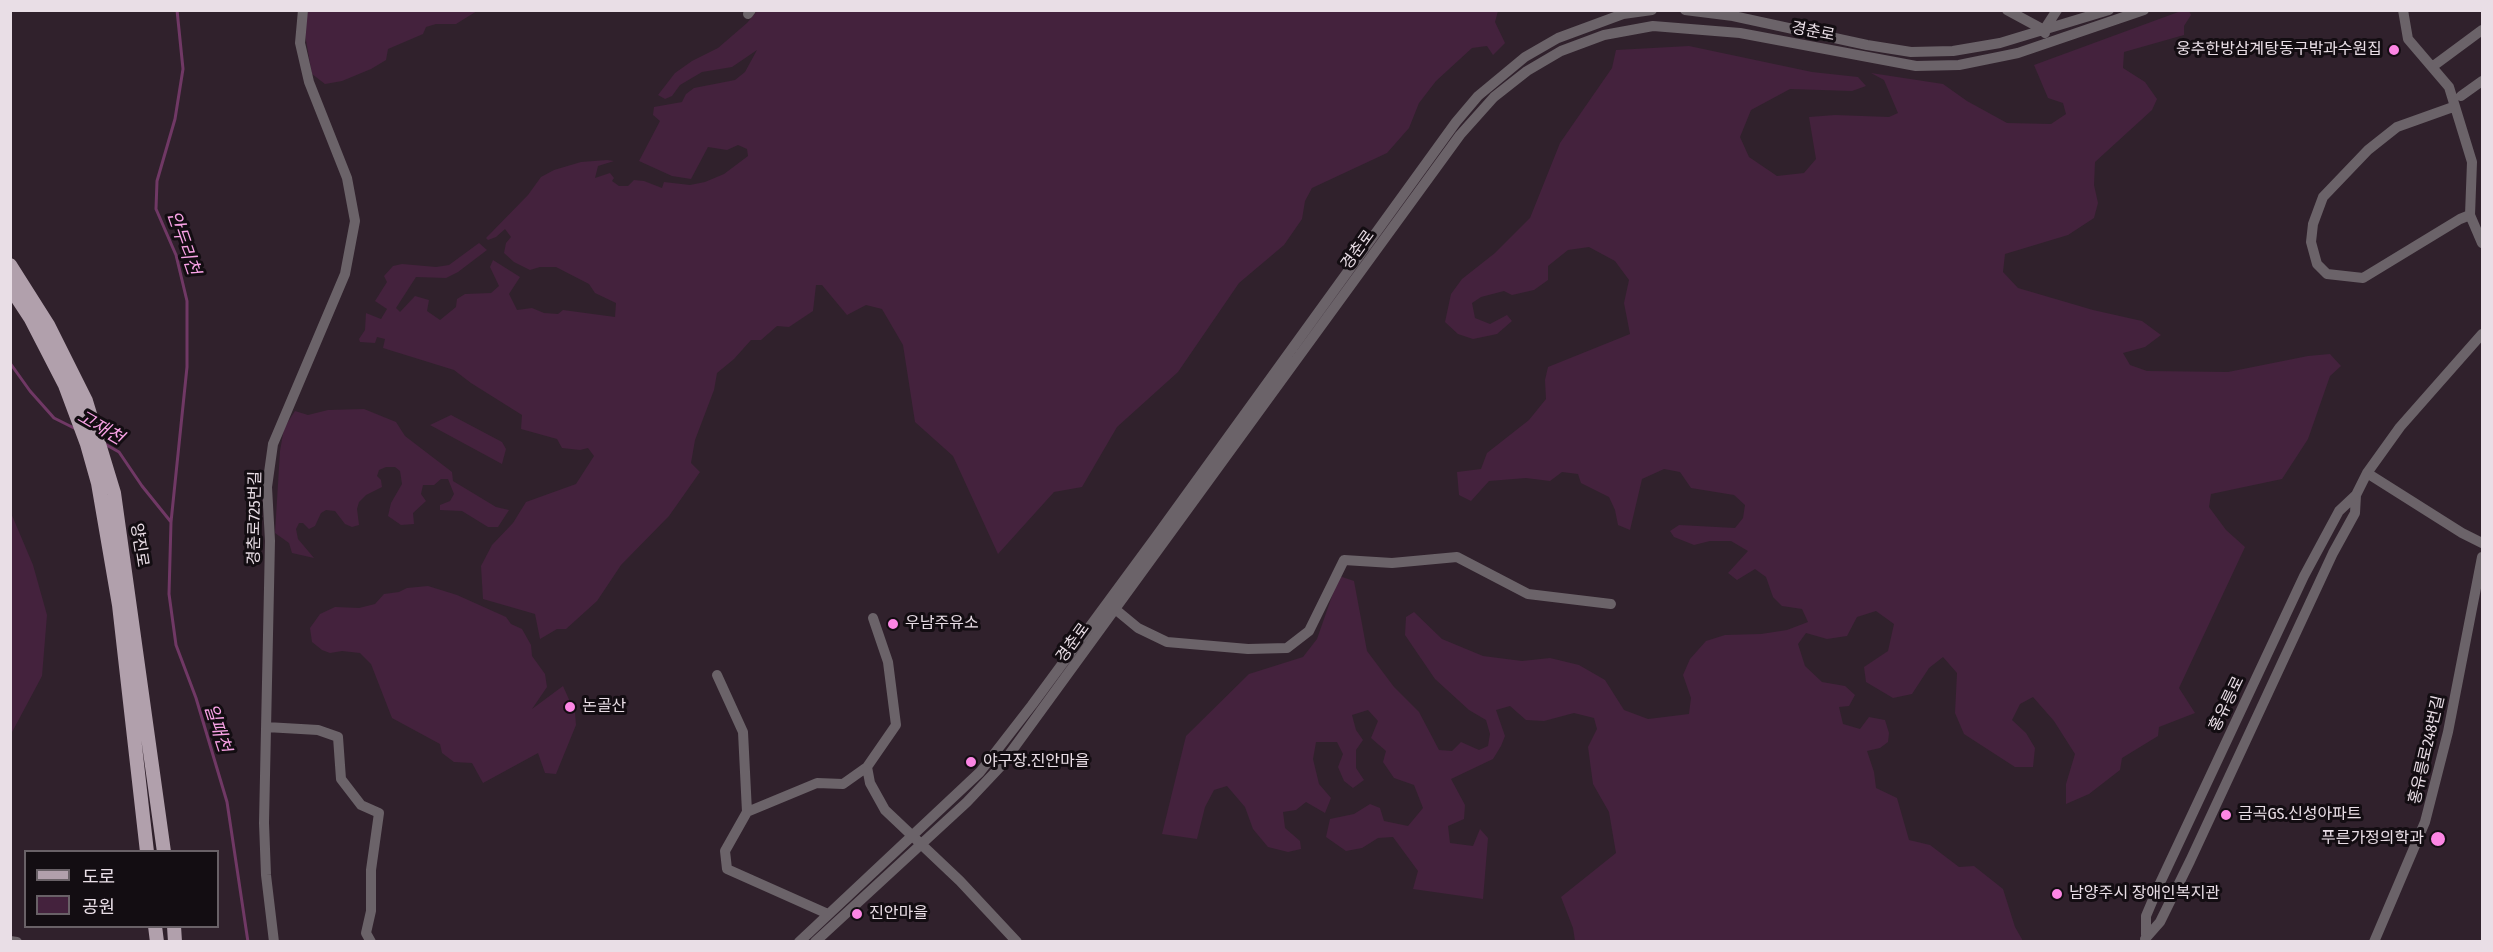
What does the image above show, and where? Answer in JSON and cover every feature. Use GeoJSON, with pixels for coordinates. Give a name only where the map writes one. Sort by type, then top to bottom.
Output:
{"type":"FeatureCollection","features":[{"type":"Feature","properties":{"kind":"main road","name":"양진로"},"geometry":{"type":"LineString","coordinates":[[10,265],[48,325],[86,401],[114,493],[164,850]]}},
{"type":"Feature","properties":{"kind":"main road","name":"양진로"},"geometry":{"type":"LineString","coordinates":[[10,287],[31,319],[65,385],[87,444],[98,483],[119,605],[147,850]]}},
{"type":"Feature","properties":{"kind":"street","name":"경춘로725번길"},"geometry":{"type":"LineString","coordinates":[[274,942],[266,875],[264,823],[270,541],[267,487],[273,444],[345,274],[355,221],[347,178],[309,82],[300,43],[303,10]]}},
{"type":"Feature","properties":{"kind":"street","name":"경춘로"},"geometry":{"type":"LineString","coordinates":[[815,942],[916,841],[980,772],[1032,705],[1456,122],[1490,84],[1525,57],[1558,38],[1615,14],[1652,10]]}},
{"type":"Feature","properties":{"kind":"street","name":"경춘로"},"geometry":{"type":"LineString","coordinates":[[1685,10],[1733,16],[1867,45],[1911,52],[1953,51],[2000,43],[2109,10]]}},
{"type":"Feature","properties":{"kind":"street"},"geometry":{"type":"LineString","coordinates":[[2007,10],[2044,30]]}},
{"type":"Feature","properties":{"kind":"street"},"geometry":{"type":"LineString","coordinates":[[2047,44],[2044,30],[2057,10]]}},
{"type":"Feature","properties":{"kind":"street","name":"경춘로"},"geometry":{"type":"LineString","coordinates":[[799,942],[828,914],[967,802],[1000,767],[1460,135],[1494,97],[1527,70],[1561,51],[1604,34],[1653,26],[1740,33],[1917,66],[1959,65],[2018,53],[2144,10]]}},
{"type":"Feature","properties":{"kind":"street"},"geometry":{"type":"LineString","coordinates":[[2403,10],[2408,39],[2448,87],[2472,162],[2470,215],[2482,243]]}},
{"type":"Feature","properties":{"kind":"street"},"geometry":{"type":"LineString","coordinates":[[2432,67],[2482,30]]}},
{"type":"Feature","properties":{"kind":"street"},"geometry":{"type":"LineString","coordinates":[[2461,96],[2482,81]]}},
{"type":"Feature","properties":{"kind":"street"},"geometry":{"type":"LineString","coordinates":[[2453,107],[2397,127],[2368,150],[2323,197],[2313,224],[2311,242],[2317,264],[2327,274],[2363,278],[2470,215]]}},
{"type":"Feature","properties":{"kind":"street","name":"홍유릉로"},"geometry":{"type":"LineString","coordinates":[[2145,939],[2146,916],[2160,883],[2304,576],[2339,511],[2355,495],[2367,473],[2400,427],[2482,334]]}},
{"type":"Feature","properties":{"kind":"street"},"geometry":{"type":"LineString","coordinates":[[2367,473],[2462,533],[2482,543]]}},
{"type":"Feature","properties":{"kind":"street","name":"홍유릉로"},"geometry":{"type":"LineString","coordinates":[[2145,939],[2160,922],[2333,553],[2355,513],[2355,495]]}},
{"type":"Feature","properties":{"kind":"street","name":"홍유릉로248번길"},"geometry":{"type":"LineString","coordinates":[[2374,942],[2425,822],[2448,732],[2482,556]]}},
{"type":"Feature","properties":{"kind":"street"},"geometry":{"type":"LineString","coordinates":[[1115,609],[1138,628],[1167,642],[1248,649],[1287,648],[1309,631],[1344,560],[1392,563],[1457,557],[1528,594],[1611,604]]}},
{"type":"Feature","properties":{"kind":"street"},"geometry":{"type":"LineString","coordinates":[[747,812],[817,783],[843,784],[867,767],[896,725],[888,662],[873,618]]}},
{"type":"Feature","properties":{"kind":"street"},"geometry":{"type":"LineString","coordinates":[[717,675],[743,732],[747,812],[725,851],[727,869],[828,914]]}},
{"type":"Feature","properties":{"kind":"street"},"geometry":{"type":"LineString","coordinates":[[266,727],[318,730],[338,736],[341,778],[361,804],[378,813],[371,870],[371,911],[366,933],[371,942]]}},
{"type":"Feature","properties":{"kind":"street"},"geometry":{"type":"LineString","coordinates":[[867,767],[870,783],[885,810],[960,881],[1017,942]]}},
{"type":"Feature","properties":{"kind":"street"},"geometry":{"type":"LineString","coordinates":[[11,941],[17,942]]}},
{"type":"Feature","properties":{"kind":"green space"},"geometry":{"type":"Polygon","coordinates":[[[308,11],[477,11],[456,24],[436,24],[426,27],[423,34],[388,49],[386,60],[371,69],[342,81],[325,84],[312,74],[304,29],[308,11]]]}},
{"type":"Feature","properties":{"kind":"green space"},"geometry":{"type":"Polygon","coordinates":[[[757,11],[1498,11],[1495,22],[1505,43],[1493,55],[1487,46],[1472,48],[1436,81],[1419,103],[1409,128],[1387,153],[1312,188],[1305,201],[1302,219],[1284,245],[1239,283],[1178,372],[1117,427],[1082,487],[1054,492],[998,554],[953,456],[915,422],[903,345],[882,309],[866,305],[847,315],[822,285],[816,285],[813,311],[789,327],[777,326],[761,340],[751,340],[717,373],[714,390],[695,440],[691,463],[700,472],[669,516],[621,565],[597,601],[566,629],[557,629],[540,639],[535,614],[483,599],[481,566],[492,545],[513,523],[526,502],[576,484],[594,456],[588,448],[580,450],[562,448],[557,439],[521,429],[522,415],[454,370],[383,348],[385,339],[377,337],[375,343],[360,342],[359,339],[365,330],[366,313],[381,319],[387,309],[375,301],[387,282],[384,276],[393,266],[402,264],[436,267],[449,265],[479,243],[487,250],[458,272],[446,278],[416,277],[396,308],[400,312],[415,296],[429,300],[427,311],[440,320],[456,307],[457,299],[465,294],[491,293],[499,286],[490,267],[493,260],[520,277],[509,294],[517,310],[532,308],[544,313],[558,314],[563,310],[615,317],[616,303],[595,293],[589,284],[556,267],[540,267],[530,270],[514,262],[504,253],[506,243],[511,237],[505,229],[496,237],[488,240],[486,238],[528,195],[541,177],[554,170],[581,162],[614,161],[598,166],[595,178],[610,173],[614,178],[612,181],[619,186],[628,186],[634,180],[662,188],[664,182],[690,185],[705,182],[724,174],[748,156],[747,149],[738,145],[727,150],[708,147],[691,179],[672,176],[639,161],[660,121],[653,115],[654,107],[682,102],[686,94],[694,88],[735,80],[745,72],[757,50],[732,67],[702,72],[680,85],[672,96],[665,99],[658,95],[675,73],[692,61],[718,48],[747,23],[757,11]]]}},
{"type":"Feature","properties":{"kind":"green space"},"geometry":{"type":"Polygon","coordinates":[[[2181,11],[2189,11],[2191,15],[2184,26],[2184,35],[2124,52],[2123,68],[2145,82],[2157,99],[2152,110],[2095,162],[2094,185],[2098,203],[2094,218],[2068,235],[2005,254],[2003,272],[2018,288],[2093,310],[2142,321],[2161,335],[2145,347],[2123,353],[2130,365],[2147,371],[2228,372],[2308,356],[2330,354],[2341,366],[2330,376],[2308,439],[2282,479],[2211,494],[2209,507],[2226,530],[2245,547],[2179,688],[2195,713],[2159,727],[2158,736],[2122,758],[2120,770],[2089,794],[2066,804],[2066,784],[2075,754],[2054,721],[2033,697],[2020,704],[2012,720],[2026,733],[2035,748],[2033,767],[2015,767],[1964,734],[1955,713],[1957,673],[1943,657],[1929,668],[1912,694],[1893,698],[1866,682],[1864,667],[1888,651],[1894,624],[1876,611],[1857,617],[1847,636],[1827,639],[1806,633],[1798,644],[1805,666],[1822,682],[1845,686],[1855,695],[1849,706],[1839,707],[1843,724],[1860,729],[1869,717],[1885,720],[1889,733],[1888,742],[1880,748],[1867,751],[1874,772],[1876,788],[1897,798],[1909,840],[1930,845],[1959,867],[1974,866],[2003,889],[2015,927],[2023,941],[1575,941],[1573,928],[1561,897],[1616,853],[1609,812],[1593,784],[1588,747],[1597,729],[1594,718],[1574,713],[1544,721],[1526,720],[1510,706],[1496,710],[1505,736],[1493,759],[1451,779],[1465,805],[1464,819],[1448,826],[1450,843],[1473,846],[1480,829],[1488,838],[1483,899],[1413,889],[1418,871],[1393,837],[1378,838],[1362,848],[1346,851],[1326,837],[1330,819],[1354,814],[1370,804],[1380,808],[1384,821],[1408,826],[1423,808],[1414,785],[1394,778],[1383,762],[1386,751],[1371,738],[1378,721],[1368,710],[1352,715],[1356,730],[1363,740],[1356,750],[1356,768],[1364,780],[1353,788],[1344,781],[1338,767],[1343,754],[1337,742],[1316,742],[1313,759],[1319,784],[1331,798],[1325,813],[1306,802],[1296,810],[1283,812],[1285,828],[1300,841],[1301,849],[1288,852],[1268,847],[1253,829],[1245,807],[1227,786],[1214,790],[1205,807],[1197,839],[1162,834],[1186,736],[1249,674],[1303,657],[1317,639],[1339,576],[1354,581],[1367,651],[1394,687],[1419,712],[1439,750],[1452,751],[1461,742],[1479,750],[1488,746],[1490,734],[1486,720],[1469,710],[1435,679],[1405,635],[1406,617],[1414,612],[1442,639],[1483,656],[1522,661],[1550,658],[1579,665],[1605,680],[1624,710],[1648,719],[1689,714],[1691,698],[1683,675],[1690,659],[1706,641],[1725,635],[1761,634],[1787,630],[1808,622],[1802,609],[1782,606],[1773,597],[1766,577],[1755,569],[1737,580],[1728,573],[1748,551],[1731,541],[1710,541],[1694,545],[1674,537],[1670,531],[1679,525],[1735,528],[1743,518],[1745,505],[1734,495],[1691,488],[1680,472],[1664,469],[1642,479],[1630,530],[1618,525],[1609,497],[1581,483],[1578,474],[1562,472],[1550,481],[1526,478],[1489,481],[1471,501],[1459,495],[1457,472],[1481,469],[1487,453],[1529,420],[1546,399],[1545,380],[1548,367],[1630,334],[1624,303],[1629,280],[1615,261],[1589,247],[1568,250],[1548,266],[1548,280],[1534,290],[1512,295],[1504,291],[1481,297],[1472,303],[1475,318],[1490,324],[1507,315],[1512,321],[1497,334],[1473,339],[1458,334],[1445,322],[1451,294],[1462,279],[1495,253],[1530,218],[1560,143],[1612,68],[1616,50],[1689,46],[1812,72],[1858,77],[1866,86],[1852,91],[1790,89],[1751,110],[1740,137],[1749,157],[1777,176],[1804,173],[1816,159],[1809,117],[1835,115],[1889,117],[1898,113],[1884,80],[1871,73],[1943,84],[1967,101],[2007,123],[2051,124],[2066,114],[2063,103],[2048,98],[2034,65],[2181,11]]]}},
{"type":"Feature","properties":{"kind":"green space"},"geometry":{"type":"Polygon","coordinates":[[[364,409],[396,422],[405,436],[452,472],[453,481],[496,507],[509,510],[498,527],[488,527],[462,511],[440,510],[440,505],[450,501],[454,494],[448,479],[441,479],[434,485],[423,485],[421,494],[426,501],[413,513],[414,524],[401,525],[388,516],[391,503],[402,484],[400,471],[395,467],[386,467],[379,470],[377,476],[381,480],[382,487],[366,495],[359,502],[357,509],[359,525],[352,527],[345,524],[335,511],[326,510],[321,513],[315,526],[309,529],[303,523],[299,523],[296,529],[298,539],[314,558],[292,553],[289,543],[275,533],[280,451],[284,428],[295,411],[308,415],[328,410],[364,409]]]}},
{"type":"Feature","properties":{"kind":"green space"},"geometry":{"type":"Polygon","coordinates":[[[451,415],[502,442],[506,449],[502,464],[430,425],[451,415]]]}},
{"type":"Feature","properties":{"kind":"green space"},"geometry":{"type":"Polygon","coordinates":[[[11,513],[33,565],[47,615],[42,676],[11,734],[11,513]]]}},
{"type":"Feature","properties":{"kind":"green space"},"geometry":{"type":"Polygon","coordinates":[[[428,586],[457,595],[506,617],[511,624],[522,629],[531,645],[532,656],[545,674],[547,687],[532,709],[563,686],[575,713],[576,725],[556,774],[545,773],[538,753],[483,783],[472,763],[454,762],[442,753],[440,744],[392,718],[371,664],[360,653],[342,651],[330,653],[312,642],[310,628],[320,614],[335,607],[359,608],[375,604],[384,594],[428,586]]]}},
{"type":"Feature","properties":{"kind":"waterway","name":"안두리천"},"geometry":{"type":"LineString","coordinates":[[177,10],[183,69],[175,119],[157,181],[156,209],[176,255],[187,301],[187,367],[171,522],[169,594],[176,645],[196,698],[227,802],[248,942]]}},
{"type":"Feature","properties":{"kind":"waterway","name":"고재천"},"geometry":{"type":"LineString","coordinates":[[10,363],[30,391],[54,418],[76,429]]}},
{"type":"Feature","properties":{"kind":"waterway","name":"고재천"},"geometry":{"type":"LineString","coordinates":[[103,443],[119,452],[142,486],[171,522]]}},
{"type":"Feature","properties":{"kind":"place","name":"웅추한방삼계탕동구밖과수원집"},"geometry":{"type":"Point","coordinates":[2394,50]}},
{"type":"Feature","properties":{"kind":"place","name":"우남주유소"},"geometry":{"type":"Point","coordinates":[893,624]}},
{"type":"Feature","properties":{"kind":"place","name":"논골산"},"geometry":{"type":"Point","coordinates":[570,707]}},
{"type":"Feature","properties":{"kind":"place","name":"야구장.진안마을"},"geometry":{"type":"Point","coordinates":[971,762]}},
{"type":"Feature","properties":{"kind":"place","name":"금곡GS.신성아파트"},"geometry":{"type":"Point","coordinates":[2226,815]}},
{"type":"Feature","properties":{"kind":"place","name":"푸른가정의학과"},"geometry":{"type":"Point","coordinates":[2438,839]}},
{"type":"Feature","properties":{"kind":"place","name":"남양주시 장애인복지관"},"geometry":{"type":"Point","coordinates":[2057,894]}},
{"type":"Feature","properties":{"kind":"place","name":"진안마을"},"geometry":{"type":"Point","coordinates":[857,914]}},
{"type":"Feature","properties":{"kind":"water label","name":"일패천"},"geometry":{"type":"Point","coordinates":[217,728]}}]}
